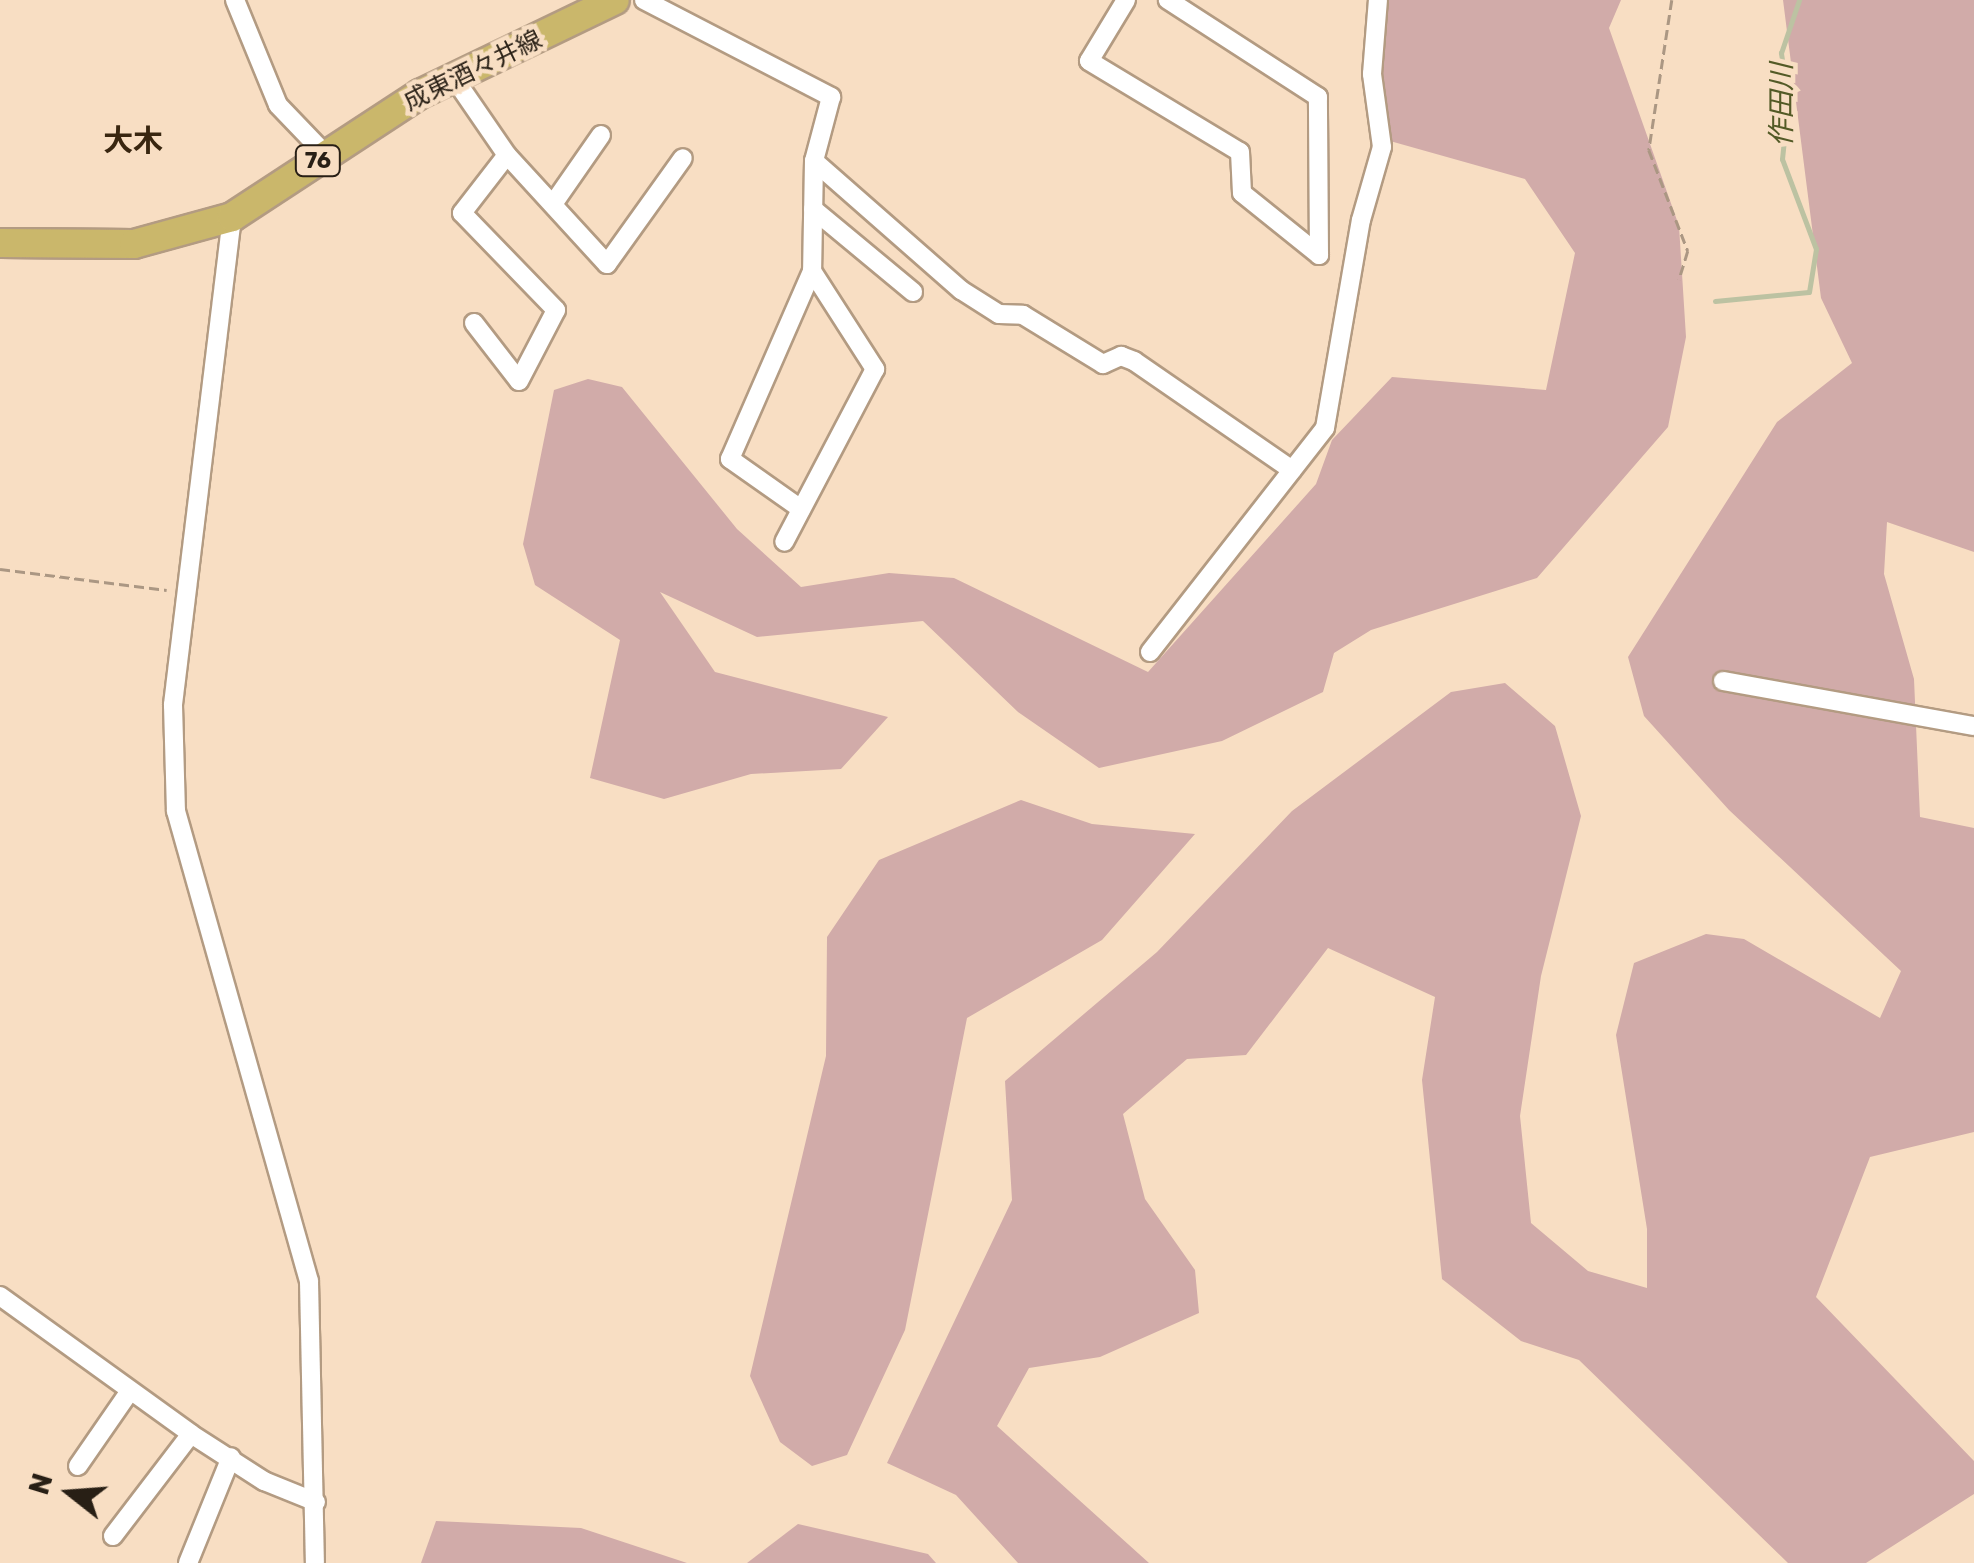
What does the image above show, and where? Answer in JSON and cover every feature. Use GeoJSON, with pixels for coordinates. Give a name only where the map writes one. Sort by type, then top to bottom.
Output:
{"type":"FeatureCollection","features":[{"type":"Feature","properties":{"kind":"main road","name":"成東酒々井線"},"geometry":{"type":"LineString","coordinates":[[3,238],[134,244],[232,217],[454,78],[615,0]]}},
{"type":"Feature","properties":{"kind":"street"},"geometry":{"type":"LineString","coordinates":[[235,0],[278,105],[326,155]]}},
{"type":"Feature","properties":{"kind":"street"},"geometry":{"type":"LineString","coordinates":[[644,0],[826,91],[831,97],[814,161],[812,272],[730,459],[802,509]]}},
{"type":"Feature","properties":{"kind":"street"},"geometry":{"type":"LineString","coordinates":[[1126,0],[1089,61],[1240,152],[1242,193],[1318,256],[1318,97],[1168,0]]}},
{"type":"Feature","properties":{"kind":"street"},"geometry":{"type":"LineString","coordinates":[[1150,652],[1325,428],[1361,220],[1382,148],[1372,74],[1378,0]]}},
{"type":"Feature","properties":{"kind":"street"},"geometry":{"type":"LineString","coordinates":[[454,78],[507,155],[607,264],[683,158]]}},
{"type":"Feature","properties":{"kind":"street"},"geometry":{"type":"LineString","coordinates":[[552,204],[602,134]]}},
{"type":"Feature","properties":{"kind":"street"},"geometry":{"type":"LineString","coordinates":[[474,323],[520,382],[556,310],[462,213],[507,155]]}},
{"type":"Feature","properties":{"kind":"street"},"geometry":{"type":"LineString","coordinates":[[814,161],[961,290],[1000,314],[1023,315],[1104,364],[1121,356],[1134,361],[1292,470]]}},
{"type":"Feature","properties":{"kind":"street"},"geometry":{"type":"LineString","coordinates":[[813,209],[913,292]]}},
{"type":"Feature","properties":{"kind":"street"},"geometry":{"type":"LineString","coordinates":[[232,217],[173,705],[176,811],[309,1281],[315,1563]]}},
{"type":"Feature","properties":{"kind":"street"},"geometry":{"type":"LineString","coordinates":[[784,542],[875,369],[812,272]]}},
{"type":"Feature","properties":{"kind":"street"},"geometry":{"type":"LineString","coordinates":[[1724,682],[1974,726]]}},
{"type":"Feature","properties":{"kind":"street"},"geometry":{"type":"LineString","coordinates":[[0,1296],[191,1434],[264,1481],[316,1502]]}},
{"type":"Feature","properties":{"kind":"street"},"geometry":{"type":"LineString","coordinates":[[78,1466],[130,1391]]}},
{"type":"Feature","properties":{"kind":"street"},"geometry":{"type":"LineString","coordinates":[[113,1536],[191,1434]]}},
{"type":"Feature","properties":{"kind":"street"},"geometry":{"type":"LineString","coordinates":[[188,1563],[231,1458]]}},
{"type":"Feature","properties":{"kind":"path"},"geometry":{"type":"LineString","coordinates":[[1672,0],[1649,150],[1688,251],[1680,280]]}},
{"type":"Feature","properties":{"kind":"path"},"geometry":{"type":"LineString","coordinates":[[0,569],[187,593]]}},
{"type":"Feature","properties":{"kind":"shaded area"},"geometry":{"type":"Polygon","coordinates":[[[1378,0],[1621,0],[1609,28],[1679,226],[1686,337],[1668,427],[1537,578],[1371,630],[1334,653],[1323,692],[1222,741],[1099,768],[1018,712],[923,621],[757,637],[660,592],[715,672],[888,717],[841,769],[751,774],[664,799],[590,778],[620,640],[535,585],[523,544],[554,390],[588,379],[622,387],[737,529],[801,587],[889,573],[954,578],[1148,672],[1316,484],[1332,440],[1392,377],[1546,390],[1575,253],[1525,179],[1390,141],[1363,68],[1378,0]]]}},
{"type":"Feature","properties":{"kind":"shaded area"},"geometry":{"type":"Polygon","coordinates":[[[1783,0],[1974,0],[1974,552],[1887,522],[1884,574],[1914,679],[1920,817],[1974,828],[1974,1132],[1870,1157],[1816,1297],[1974,1461],[1974,1494],[1866,1563],[1788,1563],[1579,1360],[1521,1341],[1442,1279],[1422,1080],[1435,997],[1328,948],[1246,1055],[1187,1059],[1123,1114],[1145,1199],[1195,1270],[1199,1313],[1100,1357],[1029,1368],[997,1426],[1149,1563],[1018,1563],[956,1495],[887,1463],[1012,1200],[1005,1081],[1157,952],[1292,811],[1451,692],[1505,683],[1555,726],[1581,816],[1541,976],[1520,1116],[1531,1223],[1588,1271],[1647,1288],[1647,1229],[1616,1035],[1634,963],[1706,934],[1744,939],[1880,1018],[1901,971],[1729,810],[1644,716],[1628,657],[1777,422],[1852,363],[1821,298],[1783,0]]]}},
{"type":"Feature","properties":{"kind":"shaded area"},"geometry":{"type":"Polygon","coordinates":[[[1021,800],[1092,824],[1195,834],[1102,940],[967,1018],[905,1330],[847,1455],[812,1466],[780,1442],[750,1376],[826,1056],[827,937],[879,860],[1021,800]]]}},
{"type":"Feature","properties":{"kind":"shaded area"},"geometry":{"type":"Polygon","coordinates":[[[436,1521],[581,1528],[687,1563],[421,1563],[436,1521]]]}},
{"type":"Feature","properties":{"kind":"shaded area"},"geometry":{"type":"Polygon","coordinates":[[[798,1524],[928,1554],[936,1563],[747,1563],[798,1524]]]}},
{"type":"Feature","properties":{"kind":"waterway","name":"作田川"},"geometry":{"type":"LineString","coordinates":[[1715,301],[1809,292],[1816,249],[1782,159],[1788,101],[1781,53],[1799,0]]}},
{"type":"Feature","properties":{"kind":"district","name":"大木"},"geometry":{"type":"Point","coordinates":[133,141]}}]}
